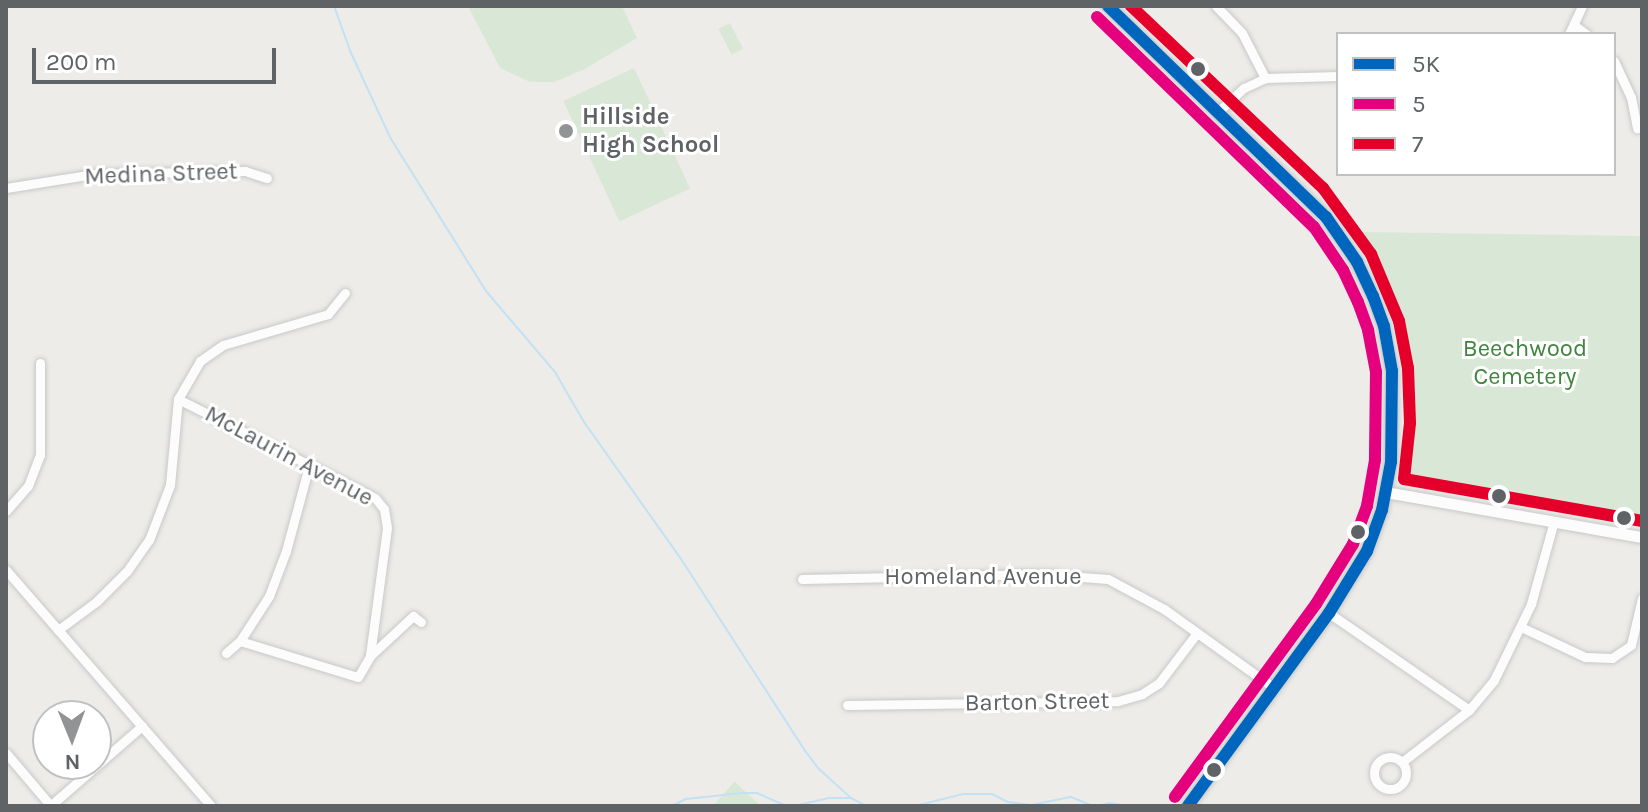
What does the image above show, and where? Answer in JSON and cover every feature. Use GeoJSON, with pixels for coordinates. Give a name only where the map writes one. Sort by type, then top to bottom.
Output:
{"type":"FeatureCollection","features":[{"type":"Feature","properties":{"kind":"main road"},"geometry":{"type":"LineString","coordinates":[[1108,6],[1319,209],[1352,253],[1384,326],[1395,398],[1386,492],[1367,551],[1329,613],[1188,806]]}},
{"type":"Feature","properties":{"kind":"street"},"geometry":{"type":"LineString","coordinates":[[1216,6],[1242,33],[1265,78]]}},
{"type":"Feature","properties":{"kind":"street"},"geometry":{"type":"LineString","coordinates":[[1572,30],[1582,6]]}},
{"type":"Feature","properties":{"kind":"street"},"geometry":{"type":"LineString","coordinates":[[1616,65],[1631,97],[1637,128]]}},
{"type":"Feature","properties":{"kind":"street"},"geometry":{"type":"LineString","coordinates":[[1219,111],[1244,88],[1265,78],[1336,76]]}},
{"type":"Feature","properties":{"kind":"street","name":"Medina Street"},"geometry":{"type":"LineString","coordinates":[[6,188],[93,174],[245,171],[267,178]]}},
{"type":"Feature","properties":{"kind":"street"},"geometry":{"type":"LineString","coordinates":[[58,630],[97,601],[146,546],[170,485],[178,399],[185,381],[208,354],[241,339],[328,314],[345,293]]}},
{"type":"Feature","properties":{"kind":"street"},"geometry":{"type":"LineString","coordinates":[[6,511],[28,486],[40,455],[40,363]]}},
{"type":"Feature","properties":{"kind":"street","name":"McLaurin Avenue"},"geometry":{"type":"LineString","coordinates":[[178,399],[371,494],[386,515],[374,653]]}},
{"type":"Feature","properties":{"kind":"street"},"geometry":{"type":"LineString","coordinates":[[226,653],[240,641],[269,596],[291,537],[309,466]]}},
{"type":"Feature","properties":{"kind":"street"},"geometry":{"type":"LineString","coordinates":[[1386,492],[1642,537]]}},
{"type":"Feature","properties":{"kind":"street"},"geometry":{"type":"LineString","coordinates":[[1402,762],[1469,710],[1494,680],[1531,604],[1554,521]]}},
{"type":"Feature","properties":{"kind":"street"},"geometry":{"type":"LineString","coordinates":[[6,570],[211,806]]}},
{"type":"Feature","properties":{"kind":"street","name":"Homeland Avenue"},"geometry":{"type":"LineString","coordinates":[[802,579],[1089,575],[1126,586],[1274,688]]}},
{"type":"Feature","properties":{"kind":"street"},"geometry":{"type":"LineString","coordinates":[[1521,627],[1599,660],[1623,653],[1631,645],[1642,598]]}},
{"type":"Feature","properties":{"kind":"street"},"geometry":{"type":"LineString","coordinates":[[1329,613],[1469,710]]}},
{"type":"Feature","properties":{"kind":"street"},"geometry":{"type":"LineString","coordinates":[[240,641],[358,677],[374,653],[413,616],[421,622]]}},
{"type":"Feature","properties":{"kind":"street","name":"Barton Street"},"geometry":{"type":"LineString","coordinates":[[847,705],[1118,701],[1142,694],[1159,683],[1197,633]]}},
{"type":"Feature","properties":{"kind":"street"},"geometry":{"type":"LineString","coordinates":[[6,753],[51,806],[142,726]]}},
{"type":"Feature","properties":{"kind":"green space"},"geometry":{"type":"Polygon","coordinates":[[[468,6],[622,6],[637,38],[583,70],[554,82],[530,82],[500,68],[468,6]]]}},
{"type":"Feature","properties":{"kind":"green space"},"geometry":{"type":"Polygon","coordinates":[[[730,23],[743,49],[732,55],[718,29],[730,23]]]}},
{"type":"Feature","properties":{"kind":"green space"},"geometry":{"type":"Polygon","coordinates":[[[634,68],[690,189],[620,222],[563,101],[634,68]]]}},
{"type":"Feature","properties":{"kind":"green space","name":"Beechwood Cemetery"},"geometry":{"type":"Polygon","coordinates":[[[1361,232],[1642,236],[1642,524],[1410,479],[1406,472],[1412,402],[1404,342],[1394,310],[1361,243],[1361,232]]]}},
{"type":"Feature","properties":{"kind":"green space"},"geometry":{"type":"Polygon","coordinates":[[[735,782],[761,806],[713,806],[735,782]]]}},
{"type":"Feature","properties":{"kind":"waterway"},"geometry":{"type":"LineString","coordinates":[[334,6],[351,53],[391,139],[486,291],[555,372],[584,422],[681,559],[806,752],[819,769],[851,798]]}},
{"type":"Feature","properties":{"kind":"waterway"},"geometry":{"type":"LineString","coordinates":[[672,806],[686,799],[742,793],[757,793],[786,806]]}},
{"type":"Feature","properties":{"kind":"waterway"},"geometry":{"type":"LineString","coordinates":[[915,806],[963,794],[992,794],[1008,802],[1032,805],[1071,797],[1093,806]]}},
{"type":"Feature","properties":{"kind":"waterway"},"geometry":{"type":"LineString","coordinates":[[794,806],[830,798],[851,798],[866,806]]}},
{"type":"Feature","properties":{"kind":"waterway"},"geometry":{"type":"LineString","coordinates":[[1098,806],[1109,803],[1128,806]]}},
{"type":"Feature","properties":{"kind":"transit line","name":"5K"},"geometry":{"type":"LineString","coordinates":[[1108,6],[1326,217],[1357,262],[1373,296],[1384,326],[1392,371],[1391,462],[1382,510],[1367,551],[1329,613],[1188,806]]}},
{"type":"Feature","properties":{"kind":"transit line","name":"7"},"geometry":{"type":"LineString","coordinates":[[1131,6],[1323,188],[1371,254],[1399,321],[1408,368],[1410,423],[1404,479],[1642,521]]}},
{"type":"Feature","properties":{"kind":"transit line","name":"5"},"geometry":{"type":"LineString","coordinates":[[1097,17],[1314,227],[1343,270],[1358,302],[1368,330],[1376,372],[1375,460],[1367,506],[1353,544],[1316,604],[1175,797]]}},
{"type":"Feature","properties":{"kind":"place","name":"Hillside High School"},"geometry":{"type":"Point","coordinates":[566,131]}}]}
